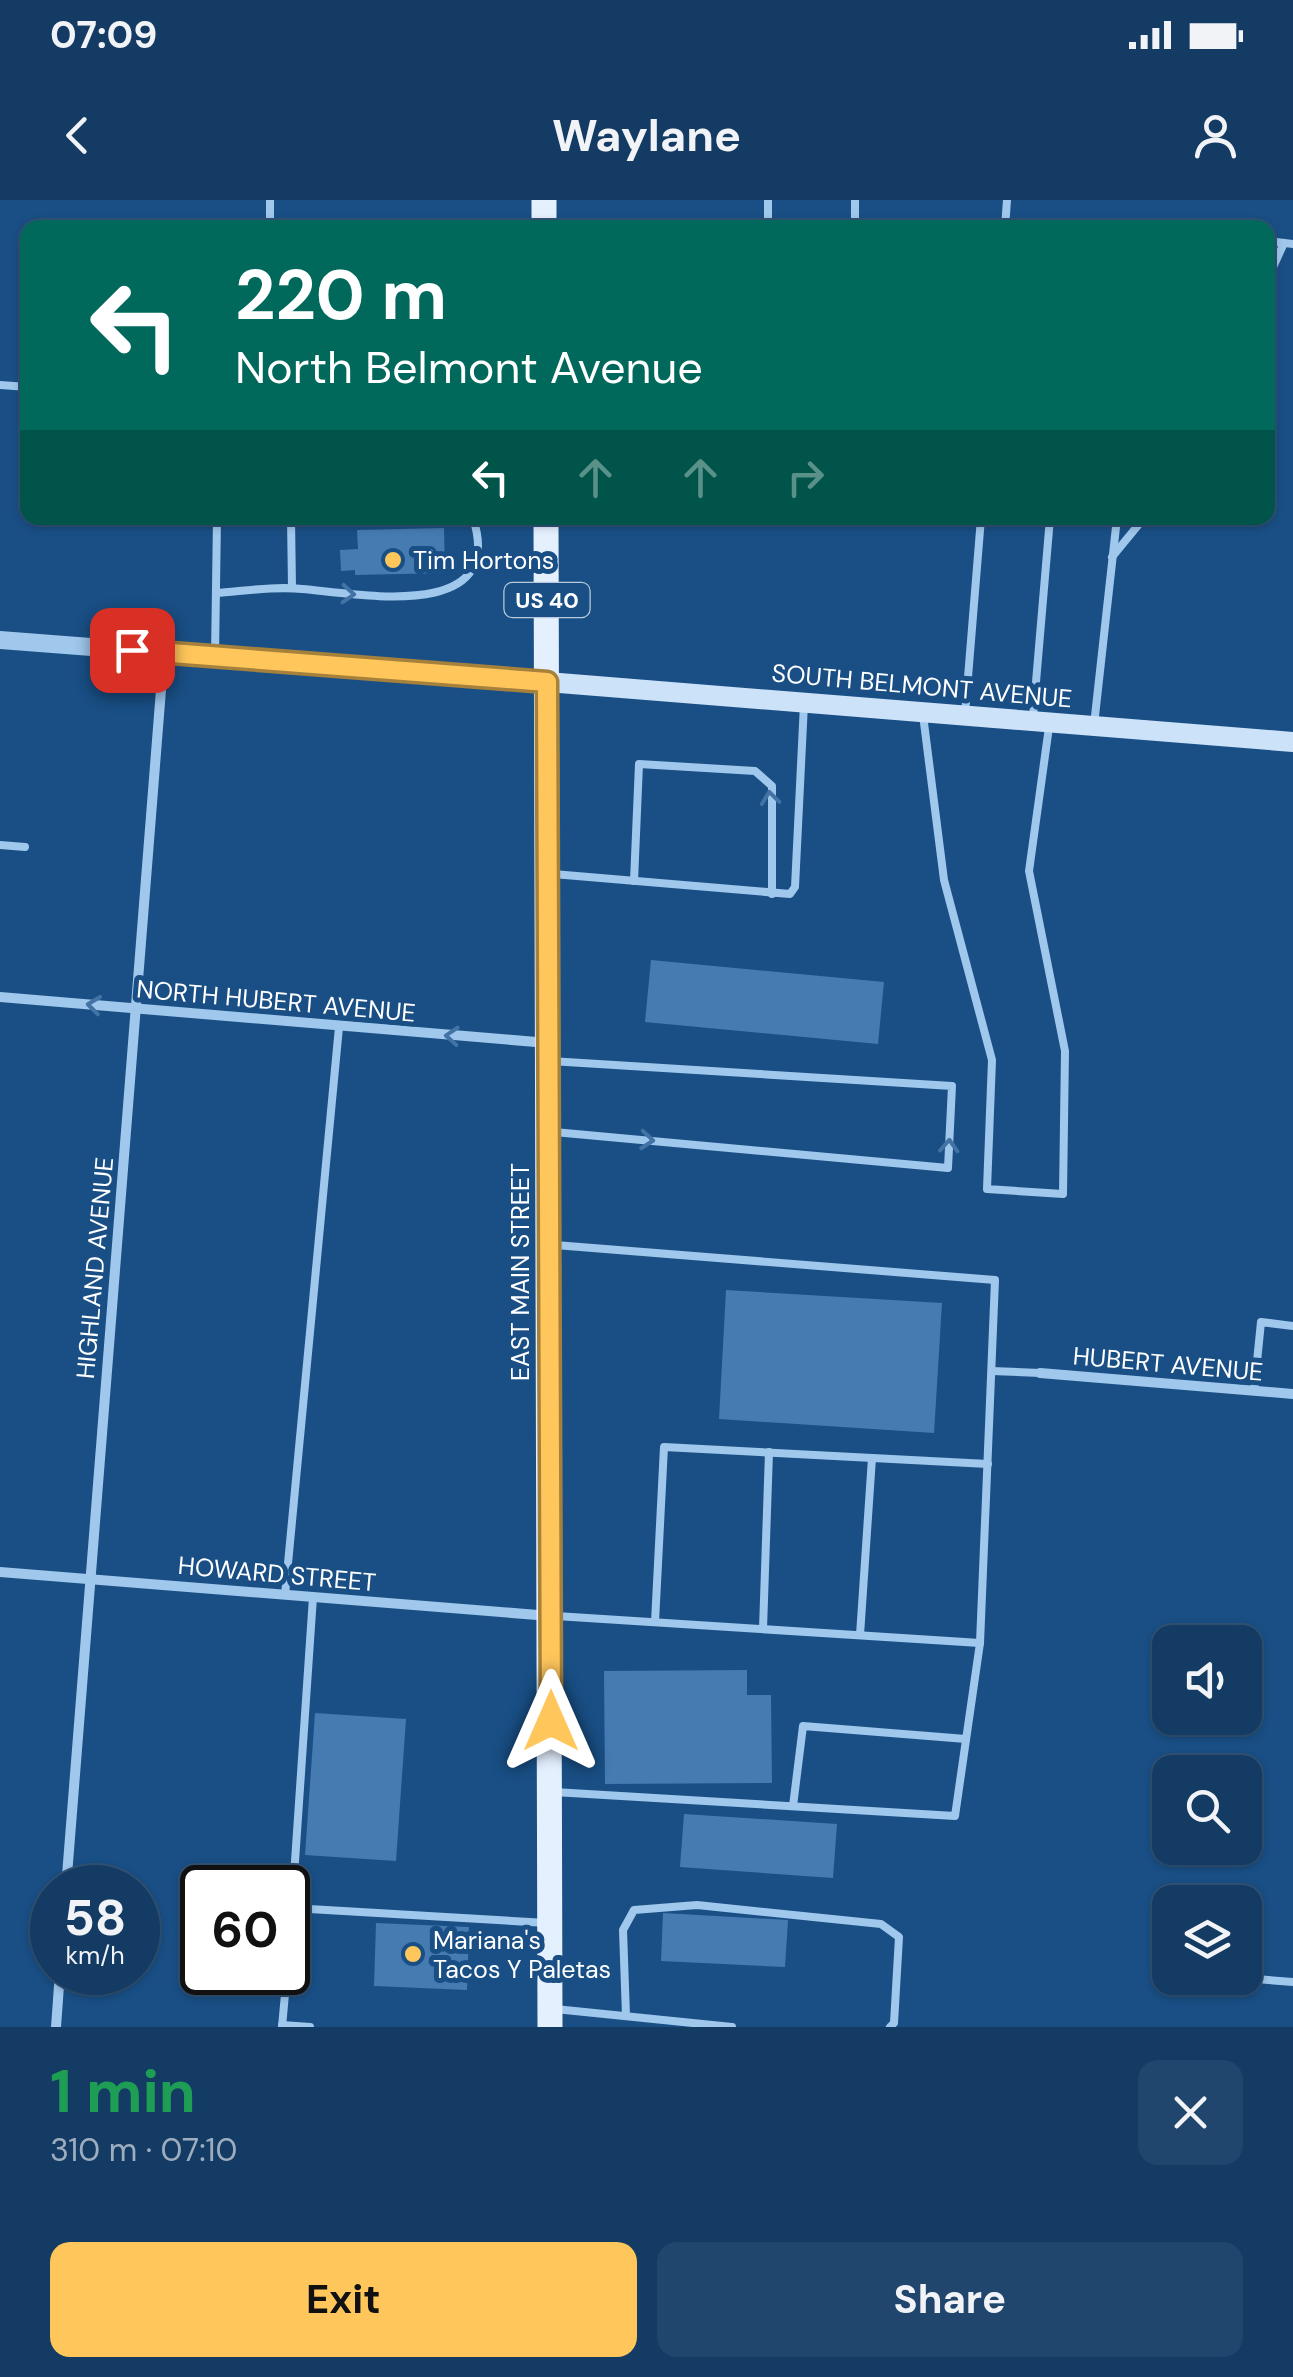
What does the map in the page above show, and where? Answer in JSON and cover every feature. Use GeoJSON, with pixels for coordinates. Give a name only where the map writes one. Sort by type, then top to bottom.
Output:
{"type":"FeatureCollection","features":[{"type":"Feature","properties":{"kind":"main road","name":"EAST MAIN STREET"},"geometry":{"type":"LineString","coordinates":[[546,525],[550,2018]]}},
{"type":"Feature","properties":{"kind":"main road","name":"SOUTH BELMONT AVENUE"},"geometry":{"type":"LineString","coordinates":[[547,682],[1293,742]]}},
{"type":"Feature","properties":{"kind":"street"},"geometry":{"type":"LineString","coordinates":[[0,640],[547,682]]}},
{"type":"Feature","properties":{"kind":"street","name":"HIGHLAND AVENUE"},"geometry":{"type":"LineString","coordinates":[[68,1865],[164,652]]}},
{"type":"Feature","properties":{"kind":"street","name":"NORTH HUBERT AVENUE"},"geometry":{"type":"LineString","coordinates":[[0,997],[339,1027],[549,1052]]}},
{"type":"Feature","properties":{"kind":"street","name":"HUBERT AVENUE"},"geometry":{"type":"LineString","coordinates":[[1040,1374],[1293,1394]]}},
{"type":"Feature","properties":{"kind":"street","name":"HOWARD STREET"},"geometry":{"type":"LineString","coordinates":[[0,1572],[551,1616]]}},
{"type":"Feature","properties":{"kind":"street"},"geometry":{"type":"LineString","coordinates":[[56,2027],[58,1995]]}},
{"type":"Feature","properties":{"kind":"lane"},"geometry":{"type":"LineString","coordinates":[[1275,266],[1288,243]]}},
{"type":"Feature","properties":{"kind":"lane"},"geometry":{"type":"LineString","coordinates":[[216,656],[217,525]]}},
{"type":"Feature","properties":{"kind":"lane"},"geometry":{"type":"LineString","coordinates":[[292,525],[292,588]]}},
{"type":"Feature","properties":{"kind":"lane"},"geometry":{"type":"LineString","coordinates":[[216,593],[292,588],[351,596],[433,593],[457,587],[470,575],[479,550],[474,525]]}},
{"type":"Feature","properties":{"kind":"lane"},"geometry":{"type":"LineString","coordinates":[[965,714],[981,525]]}},
{"type":"Feature","properties":{"kind":"lane"},"geometry":{"type":"LineString","coordinates":[[923,710],[944,880],[992,1060],[986,1189],[1063,1194],[1065,1051],[1030,871],[1050,525]]}},
{"type":"Feature","properties":{"kind":"lane"},"geometry":{"type":"LineString","coordinates":[[1094,725],[1116,525]]}},
{"type":"Feature","properties":{"kind":"lane"},"geometry":{"type":"LineString","coordinates":[[1112,557],[1138,525]]}},
{"type":"Feature","properties":{"kind":"lane"},"geometry":{"type":"LineString","coordinates":[[548,874],[790,894],[795,887],[804,701]]}},
{"type":"Feature","properties":{"kind":"lane"},"geometry":{"type":"LineString","coordinates":[[634,881],[639,764],[754,771],[772,786],[772,894]]}},
{"type":"Feature","properties":{"kind":"lane"},"geometry":{"type":"LineString","coordinates":[[0,845],[25,847]]}},
{"type":"Feature","properties":{"kind":"lane"},"geometry":{"type":"LineString","coordinates":[[286,1595],[339,1027]]}},
{"type":"Feature","properties":{"kind":"lane"},"geometry":{"type":"LineString","coordinates":[[549,1052],[952,1086],[948,1168],[550,1131]]}},
{"type":"Feature","properties":{"kind":"lane"},"geometry":{"type":"LineString","coordinates":[[550,1245],[996,1280],[980,1643],[955,1816],[551,1792]]}},
{"type":"Feature","properties":{"kind":"lane"},"geometry":{"type":"LineString","coordinates":[[1254,1391],[1261,1322],[1293,1326]]}},
{"type":"Feature","properties":{"kind":"lane"},"geometry":{"type":"LineString","coordinates":[[992,1371],[1040,1374]]}},
{"type":"Feature","properties":{"kind":"lane"},"geometry":{"type":"LineString","coordinates":[[655,1622],[664,1447],[988,1464]]}},
{"type":"Feature","properties":{"kind":"lane"},"geometry":{"type":"LineString","coordinates":[[764,1629],[769,1452]]}},
{"type":"Feature","properties":{"kind":"lane"},"geometry":{"type":"LineString","coordinates":[[860,1635],[872,1458]]}},
{"type":"Feature","properties":{"kind":"lane"},"geometry":{"type":"LineString","coordinates":[[295,1865],[312,1597]]}},
{"type":"Feature","properties":{"kind":"lane"},"geometry":{"type":"LineString","coordinates":[[551,1616],[980,1643]]}},
{"type":"Feature","properties":{"kind":"lane"},"geometry":{"type":"LineString","coordinates":[[793,1806],[803,1726],[966,1739]]}},
{"type":"Feature","properties":{"kind":"lane"},"geometry":{"type":"LineString","coordinates":[[626,2016],[623,1930],[634,1910],[696,1905],[881,1924],[899,1937],[894,2024],[890,2027]]}},
{"type":"Feature","properties":{"kind":"lane"},"geometry":{"type":"LineString","coordinates":[[310,1909],[551,1923]]}},
{"type":"Feature","properties":{"kind":"lane"},"geometry":{"type":"LineString","coordinates":[[1262,1980],[1293,1982]]}},
{"type":"Feature","properties":{"kind":"lane"},"geometry":{"type":"LineString","coordinates":[[285,1995],[282,2026],[310,2027]]}},
{"type":"Feature","properties":{"kind":"lane"},"geometry":{"type":"LineString","coordinates":[[550,2018],[626,2016],[732,2027]]}},
{"type":"Feature","properties":{"kind":"building","name":"Tim Hortons"},"geometry":{"type":"Polygon","coordinates":[[[444,528],[445,573],[355,575],[355,570],[341,571],[340,550],[358,549],[357,530],[444,528]]]}},
{"type":"Feature","properties":{"kind":"building"},"geometry":{"type":"Polygon","coordinates":[[[651,960],[884,982],[878,1044],[645,1022],[651,960]]]}},
{"type":"Feature","properties":{"kind":"building"},"geometry":{"type":"Polygon","coordinates":[[[726,1290],[942,1303],[934,1433],[719,1419],[726,1290]]]}},
{"type":"Feature","properties":{"kind":"building"},"geometry":{"type":"Polygon","coordinates":[[[747,1670],[747,1695],[771,1695],[772,1783],[605,1784],[604,1671],[747,1670]]]}},
{"type":"Feature","properties":{"kind":"building"},"geometry":{"type":"Polygon","coordinates":[[[315,1713],[406,1719],[396,1861],[305,1855],[315,1713]]]}},
{"type":"Feature","properties":{"kind":"building"},"geometry":{"type":"Polygon","coordinates":[[[684,1814],[837,1824],[833,1878],[680,1867],[684,1814]]]}},
{"type":"Feature","properties":{"kind":"building"},"geometry":{"type":"Polygon","coordinates":[[[663,1913],[788,1920],[785,1967],[661,1961],[663,1913]]]}},
{"type":"Feature","properties":{"kind":"building"},"geometry":{"type":"Polygon","coordinates":[[[376,1923],[469,1927],[467,1990],[374,1986],[376,1923]]]}},
{"type":"Feature","properties":{"kind":"place","name":"Tim Hortons"},"geometry":{"type":"Point","coordinates":[393,560]}},
{"type":"Feature","properties":{"kind":"place","name":"Mariana's Tacos Y Paletas"},"geometry":{"type":"Point","coordinates":[413,1954]}},
{"type":"Feature","properties":{"kind":"route"},"geometry":{"type":"LineString","coordinates":[[132,650],[547,682],[551,1721]]}}]}
